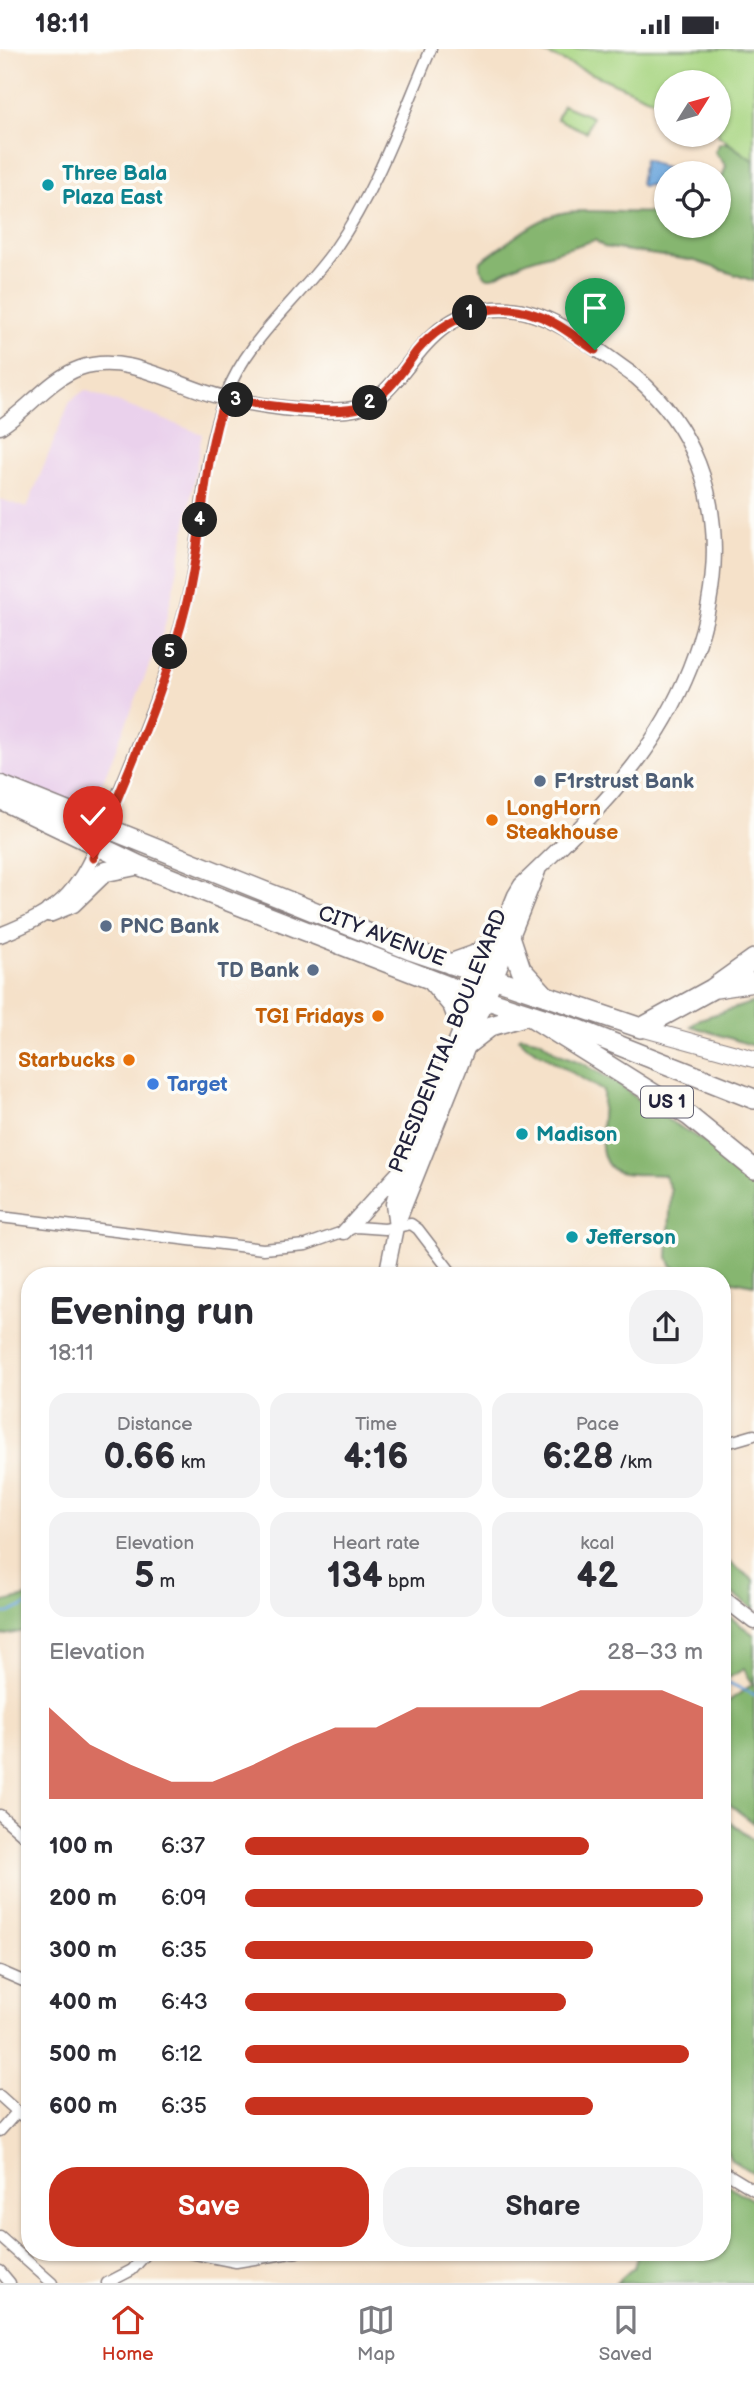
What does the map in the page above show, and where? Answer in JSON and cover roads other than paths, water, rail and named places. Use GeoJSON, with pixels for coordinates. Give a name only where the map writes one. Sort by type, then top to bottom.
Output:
{"type":"FeatureCollection","features":[{"type":"Feature","properties":{"kind":"highway","name":"CITY AVENUE"},"geometry":{"type":"LineString","coordinates":[[0,785],[101,837],[138,865],[480,998],[580,1030],[754,1099]]}},
{"type":"Feature","properties":{"kind":"highway","name":"CITY AVENUE"},"geometry":{"type":"LineString","coordinates":[[0,799],[450,964],[641,1028]]}},
{"type":"Feature","properties":{"kind":"highway"},"geometry":{"type":"LineString","coordinates":[[50,912],[72,903],[104,872],[138,865]]}},
{"type":"Feature","properties":{"kind":"highway"},"geometry":{"type":"LineString","coordinates":[[450,964],[475,955],[504,939],[521,969],[547,997]]}},
{"type":"Feature","properties":{"kind":"highway"},"geometry":{"type":"LineString","coordinates":[[641,1028],[712,989],[754,959]]}},
{"type":"Feature","properties":{"kind":"highway"},"geometry":{"type":"LineString","coordinates":[[430,979],[453,1006],[465,1035],[528,1015]]}},
{"type":"Feature","properties":{"kind":"highway"},"geometry":{"type":"LineString","coordinates":[[712,989],[754,982]]}},
{"type":"Feature","properties":{"kind":"highway","name":"US 1"},"geometry":{"type":"LineString","coordinates":[[528,1015],[689,1116],[754,1169]]}},
{"type":"Feature","properties":{"kind":"main road","name":"CITY AVENUE"},"geometry":{"type":"LineString","coordinates":[[641,1028],[754,1059]]}},
{"type":"Feature","properties":{"kind":"street"},"geometry":{"type":"LineString","coordinates":[[0,936],[50,912],[79,884],[101,837],[158,690],[186,603],[213,440],[225,398],[257,340],[316,274],[352,221],[431,49]]}},
{"type":"Feature","properties":{"kind":"street","name":"PRESIDENTIAL BOULEVARD"},"geometry":{"type":"LineString","coordinates":[[0,427],[65,375],[96,364],[135,368],[225,398],[332,410],[360,408],[386,390],[426,341],[445,325],[483,310],[516,310],[549,320],[631,374],[662,397],[694,436],[716,482],[726,533],[726,568],[712,621],[688,677],[643,754],[594,814],[538,871],[504,939],[465,1035],[396,1227]]}},
{"type":"Feature","properties":{"kind":"street","name":"PRESIDENTIAL BOULEVARD"},"geometry":{"type":"LineString","coordinates":[[396,1227],[393,1204],[409,1156],[465,1035]]}},
{"type":"Feature","properties":{"kind":"street"},"geometry":{"type":"LineString","coordinates":[[344,1232],[391,1183],[409,1156]]}},
{"type":"Feature","properties":{"kind":"street"},"geometry":{"type":"LineString","coordinates":[[0,1217],[263,1249],[306,1245],[361,1226],[415,1226],[447,1267]]}},
{"type":"Feature","properties":{"kind":"street"},"geometry":{"type":"LineString","coordinates":[[388,1267],[396,1227]]}},
{"type":"Feature","properties":{"kind":"street"},"geometry":{"type":"LineString","coordinates":[[731,1442],[754,1435]]}},
{"type":"Feature","properties":{"kind":"street"},"geometry":{"type":"LineString","coordinates":[[731,1604],[754,1622]]}},
{"type":"Feature","properties":{"kind":"street"},"geometry":{"type":"LineString","coordinates":[[0,1815],[21,1833]]}},
{"type":"Feature","properties":{"kind":"street"},"geometry":{"type":"LineString","coordinates":[[0,1971],[21,1980]]}},
{"type":"Feature","properties":{"kind":"street"},"geometry":{"type":"LineString","coordinates":[[0,2097],[21,2115]]}},
{"type":"Feature","properties":{"kind":"street"},"geometry":{"type":"LineString","coordinates":[[0,2131],[17,2112]]}},
{"type":"Feature","properties":{"kind":"street"},"geometry":{"type":"LineString","coordinates":[[731,2176],[754,2190]]}},
{"type":"Feature","properties":{"kind":"street"},"geometry":{"type":"LineString","coordinates":[[0,2237],[21,2256]]}},
{"type":"Feature","properties":{"kind":"street"},"geometry":{"type":"LineString","coordinates":[[27,2261],[52,2283]]}},
{"type":"Feature","properties":{"kind":"street"},"geometry":{"type":"LineString","coordinates":[[107,2283],[132,2270],[140,2261]]}},
{"type":"Feature","properties":{"kind":"street"},"geometry":{"type":"LineString","coordinates":[[0,2271],[10,2283]]}},
{"type":"Feature","properties":{"kind":"water"},"geometry":{"type":"Polygon","coordinates":[[[644,159],[654,163],[654,188],[640,184],[644,159]]]}},
{"type":"Feature","properties":{"kind":"waterway"},"geometry":{"type":"LineString","coordinates":[[0,1613],[9,1613],[21,1607]]}},
{"type":"Feature","properties":{"kind":"waterway"},"geometry":{"type":"LineString","coordinates":[[731,1684],[754,1695]]}},
{"type":"Feature","properties":{"kind":"place","name":"Three Bala Plaza East"},"geometry":{"type":"Point","coordinates":[48,185]}},
{"type":"Feature","properties":{"kind":"place","name":"F1rstrust Bank"},"geometry":{"type":"Point","coordinates":[540,781]}},
{"type":"Feature","properties":{"kind":"place","name":"LongHorn Steakhouse"},"geometry":{"type":"Point","coordinates":[492,820]}},
{"type":"Feature","properties":{"kind":"place","name":"PNC Bank"},"geometry":{"type":"Point","coordinates":[106,926]}},
{"type":"Feature","properties":{"kind":"place","name":"TD Bank"},"geometry":{"type":"Point","coordinates":[313,970]}},
{"type":"Feature","properties":{"kind":"place","name":"TGI Fridays"},"geometry":{"type":"Point","coordinates":[378,1016]}},
{"type":"Feature","properties":{"kind":"place","name":"Starbucks"},"geometry":{"type":"Point","coordinates":[129,1060]}},
{"type":"Feature","properties":{"kind":"place","name":"Target"},"geometry":{"type":"Point","coordinates":[153,1084]}},
{"type":"Feature","properties":{"kind":"place","name":"Madison"},"geometry":{"type":"Point","coordinates":[522,1134]}},
{"type":"Feature","properties":{"kind":"place","name":"Jefferson"},"geometry":{"type":"Point","coordinates":[572,1237]}}]}
